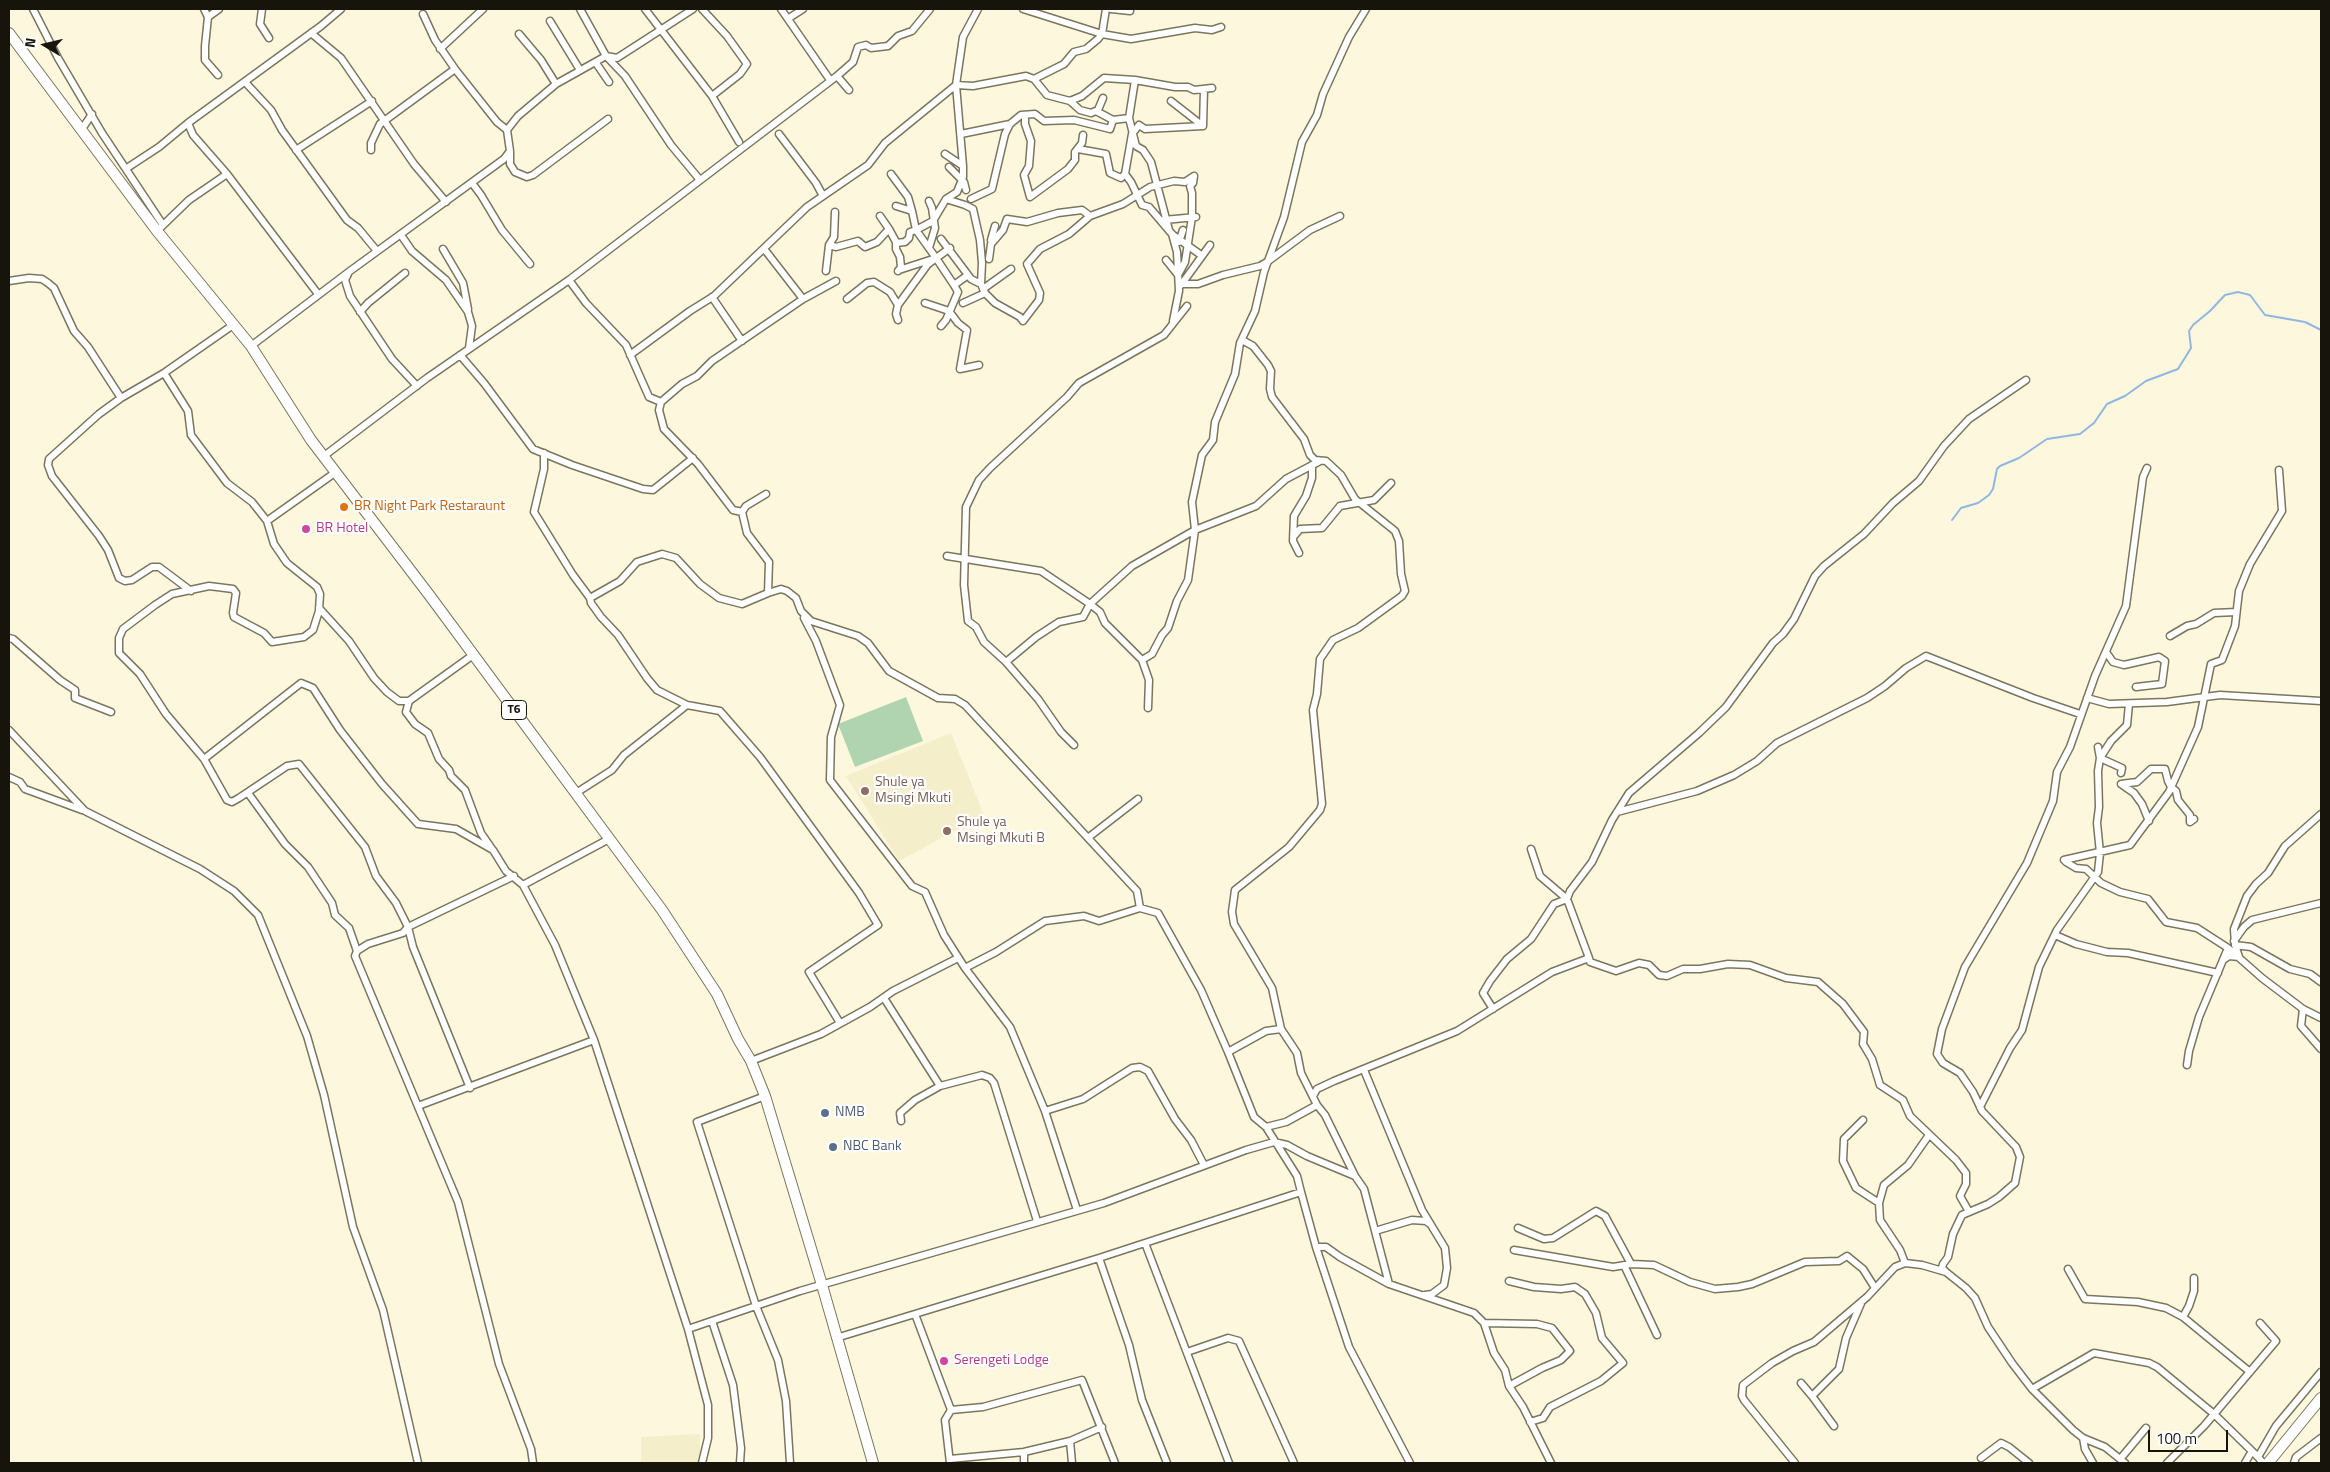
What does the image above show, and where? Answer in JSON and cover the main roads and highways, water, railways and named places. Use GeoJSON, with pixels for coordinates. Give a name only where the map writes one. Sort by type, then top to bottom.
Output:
{"type":"FeatureCollection","features":[{"type":"Feature","properties":{"kind":"main road","name":"T6"},"geometry":{"type":"LineString","coordinates":[[9,33],[251,346],[293,414],[662,910],[717,994],[751,1061],[765,1096],[873,1463]]}},
{"type":"Feature","properties":{"kind":"main road"},"geometry":{"type":"LineString","coordinates":[[2268,1463],[2321,1398]]}},
{"type":"Feature","properties":{"kind":"waterway"},"geometry":{"type":"LineString","coordinates":[[1952,520],[1961,508],[1978,503],[1989,495],[1993,489],[1997,469],[2000,466],[2019,458],[2047,439],[2080,434],[2094,423],[2107,404],[2125,396],[2146,381],[2178,369],[2191,348],[2189,331],[2225,295],[2238,292],[2250,295],[2265,315],[2305,322],[2321,330]]}},
{"type":"Feature","properties":{"kind":"place","name":"BR Night Park Restaraunt"},"geometry":{"type":"Point","coordinates":[344,507]}},
{"type":"Feature","properties":{"kind":"place","name":"BR Hotel"},"geometry":{"type":"Point","coordinates":[306,529]}},
{"type":"Feature","properties":{"kind":"place","name":"Shule ya Msingi Mkuti"},"geometry":{"type":"Point","coordinates":[865,791]}},
{"type":"Feature","properties":{"kind":"place","name":"Shule ya Msingi Mkuti B"},"geometry":{"type":"Point","coordinates":[947,831]}},
{"type":"Feature","properties":{"kind":"place","name":"NMB"},"geometry":{"type":"Point","coordinates":[825,1113]}},
{"type":"Feature","properties":{"kind":"place","name":"NBC Bank"},"geometry":{"type":"Point","coordinates":[833,1147]}},
{"type":"Feature","properties":{"kind":"place","name":"Serengeti Lodge"},"geometry":{"type":"Point","coordinates":[944,1361]}}]}
